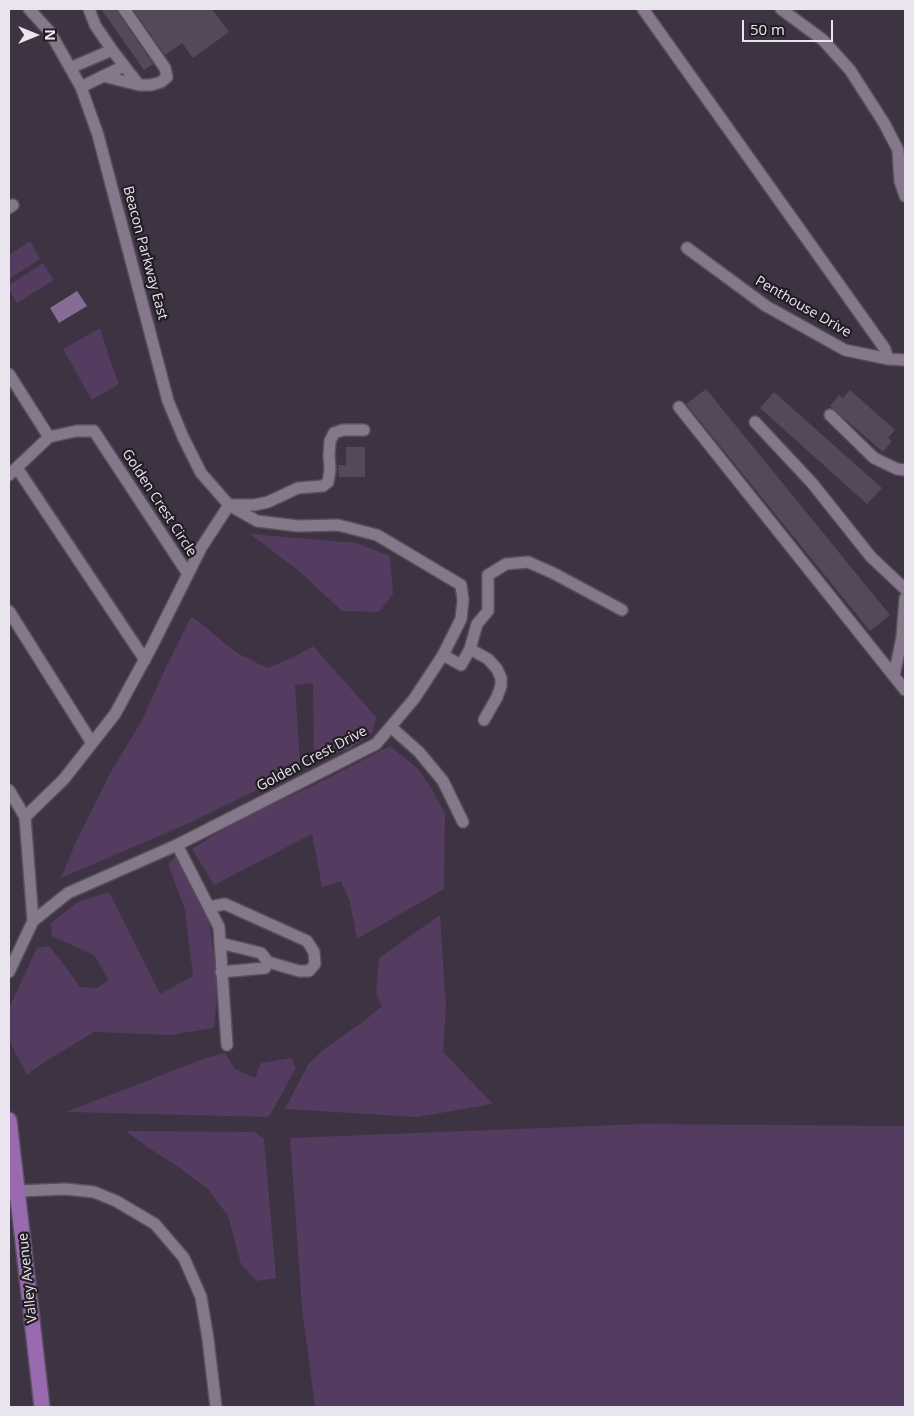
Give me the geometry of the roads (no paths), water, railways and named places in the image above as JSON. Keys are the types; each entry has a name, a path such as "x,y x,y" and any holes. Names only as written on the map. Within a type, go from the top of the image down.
{"main road":[{"name":"Valley Avenue","path":"9,1120 13,1192 42,1407"}],"street":[{"name":"Beacon Parkway East","path":"29,9 50,32 81,87 98,135 168,401 201,473 229,504 257,521 298,526 338,526 377,535 462,584"},
{"path":"89,9 95,25 139,84"},
{"path":"103,76 151,85 161,82 167,77 166,68 124,9"},
{"path":"643,9 885,349 888,359"},
{"path":"781,9 823,40 850,70 884,123 902,146 900,181 905,196"},
{"path":"70,68 112,50"},
{"path":"81,87 124,66"},
{"name":"Penthouse Drive","path":"686,248 766,306 845,350 888,359 905,360"},
{"path":"9,374 49,437 13,472 145,660"},
{"path":"679,407 905,690"},
{"path":"830,415 874,458 892,467 905,470"},
{"path":"755,422 812,483 871,557 905,589"},
{"path":"188,574 201,548 229,504 254,505 268,502 298,488 323,486 328,482 330,441 334,434 343,430 364,430"},
{"name":"Golden Crest Circle","path":"25,817 64,779 115,714 145,660 188,574 94,432 76,431 49,437"},
{"path":"443,655 462,664 470,649 477,624 488,611 488,574 506,564 528,562 553,573 622,610"},
{"name":"Golden Crest Drive","path":"9,972 34,922 68,893 177,845 376,744 414,698 443,655 461,619 464,600 462,584"},
{"path":"894,676 902,637 905,598"},
{"path":"9,612 92,743"},
{"path":"470,649 488,659 497,669 501,678 501,686 497,697 484,720"},
{"path":"391,727 419,752 443,781 463,822"},
{"path":"9,790 25,817 34,922"},
{"path":"177,845 219,927 227,1045"},
{"path":"209,907 225,904 307,941 314,952 315,964 309,971 299,971 268,962 261,953 220,944"},
{"path":"221,972 265,968 268,962"},
{"path":"13,1192 64,1189 94,1192 116,1201 155,1224 184,1258 201,1297 216,1407"}]}
